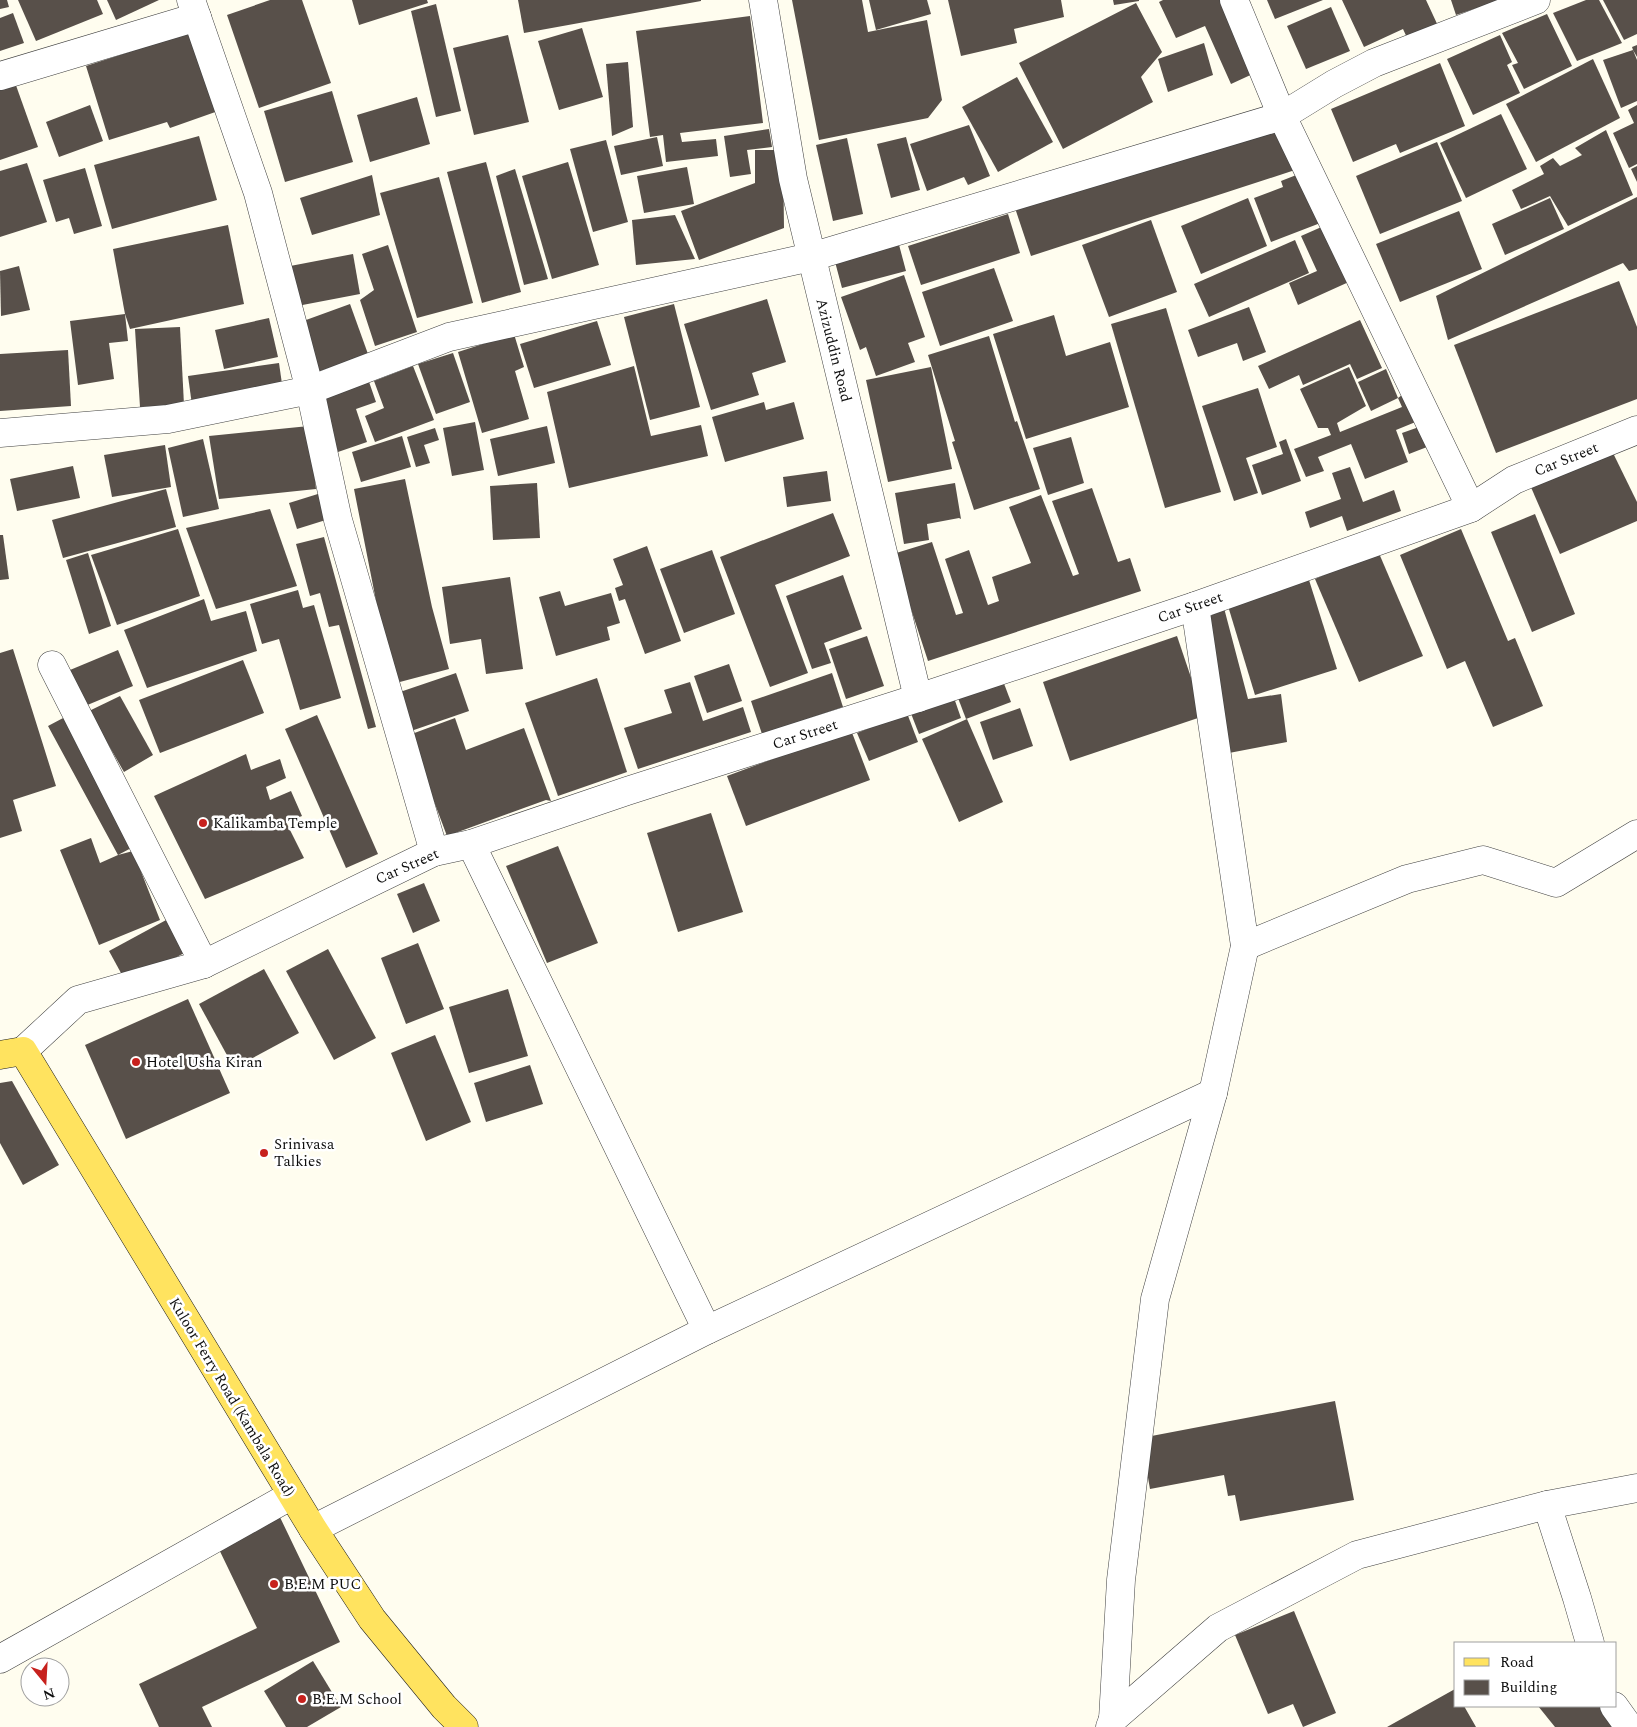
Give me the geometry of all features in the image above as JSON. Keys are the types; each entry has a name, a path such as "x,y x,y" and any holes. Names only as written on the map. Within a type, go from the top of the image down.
{"main road":[{"name":"Kuloor Ferry Road (Kambala Road)","path":"11,1053 372,1619 444,1707 464,1727"}],"street":[{"name":"Azizuddin Road","path":"763,0 793,179 918,698"},
{"path":"1234,0 1282,116 1471,508"},
{"path":"0,433 168,419 310,390 449,337 811,257 1282,116 1334,84 1374,63 1536,0"},
{"path":"0,76 194,8 258,193 310,390 338,520 434,852"},
{"name":"Car Street","path":"11,1053 78,1000 204,964 434,852 471,844 627,791 918,698 1195,606 1471,508 1514,480 1634,439"},
{"path":"1111,1723 1121,1580 1155,1299 1213,1093 1244,946 1195,606"},
{"path":"52,665 204,964"},
{"path":"1244,946 1408,879 1483,860 1556,883 1637,834"},
{"path":"471,844 707,1330"},
{"path":"313,1529 707,1330 1213,1093"},
{"path":"1111,1723 1218,1628 1356,1555 1547,1506 1637,1488"},
{"path":"0,1659 292,1495"},
{"path":"1547,1506 1590,1642"},
{"path":"1615,1707 1629,1727"}],"building":[{"path":"0,0 7,0 9,7 0,9"},
{"path":"18,0 97,0 103,14 36,41"},
{"path":"107,0 159,0 116,20"},
{"path":"270,0 302,0 331,83 259,108 227,15"},
{"path":"352,0 427,0 428,3 359,25"},
{"path":"518,0 701,0 701,1 524,33"},
{"path":"792,0 862,0 868,32 927,20 942,100 928,118 819,140"},
{"path":"869,0 927,0 931,14 876,30"},
{"path":"948,0 1061,0 1064,17 1014,29 1017,43 961,56"},
{"path":"1113,0 1139,0 1139,1 1114,5"},
{"path":"1163,0 1225,0 1257,72 1231,84 1205,26 1176,38 1159,2"},
{"path":"1267,0 1323,0 1275,19"},
{"path":"1342,0 1426,0 1439,28 1409,42 1403,29 1364,47"},
{"path":"1451,0 1501,0 1456,15"},
{"path":"1586,0 1599,0 1622,43 1577,61 1553,13"},
{"path":"1603,0 1637,0 1637,34 1624,40"},
{"path":"1136,3 1162,52 1141,77 1153,102 1063,149 1019,63"},
{"path":"436,4 461,111 436,117 411,11"},
{"path":"1331,7 1350,51 1306,69 1287,26"},
{"path":"13,13 24,43 0,51 0,18"},
{"path":"1547,14 1572,66 1524,89 1512,65 1518,63 1502,33"},
{"path":"750,16 763,123 680,133 682,142 716,139 718,156 666,162 663,135 650,137 636,31"},
{"path":"582,28 603,97 559,110 538,41"},
{"path":"194,31 221,110 170,128 167,122 109,140 86,66"},
{"path":"508,35 529,122 474,135 453,48"},
{"path":"1500,35 1512,62 1507,65 1520,93 1473,115 1447,59"},
{"path":"1204,43 1213,75 1168,92 1158,59"},
{"path":"1637,45 1637,57 1632,47"},
{"path":"1633,50 1637,60 1637,101 1621,108 1603,60"},
{"path":"1593,59 1620,118 1536,162 1506,104"},
{"path":"628,62 633,127 612,136 606,64"},
{"path":"1440,63 1465,126 1400,153 1396,144 1353,162 1331,109"},
{"path":"13,77 38,147 0,160 0,82"},
{"path":"1017,77 1053,142 998,172 962,107"},
{"path":"332,91 353,162 285,182 264,111"},
{"path":"417,97 430,144 370,162 357,115"},
{"path":"90,105 103,141 59,157 46,122"},
{"path":"1637,105 1637,164 1629,168 1613,133 1634,123 1628,110"},
{"path":"1501,114 1527,169 1466,198 1440,143"},
{"path":"1279,122 1295,170 1031,256 1015,208"},
{"path":"969,125 990,176 968,185 964,177 927,191 910,144"},
{"path":"769,129 772,147 747,150 751,174 730,177 724,136"},
{"path":"1606,130 1633,195 1568,226 1550,196 1521,209 1512,190 1544,174 1540,166 1553,158 1560,166 1582,155 1575,148"},
{"path":"199,136 217,200 112,229 94,165"},
{"path":"657,137 663,166 621,175 614,146"},
{"path":"906,137 920,190 891,198 877,144"},
{"path":"847,138 863,214 833,221 816,145"},
{"path":"606,140 628,222 593,232 570,149"},
{"path":"1437,142 1462,201 1380,234 1356,176"},
{"path":"755,150 783,150 784,228 699,260 681,211 755,183"},
{"path":"486,162 521,292 482,303 447,172"},
{"path":"568,162 599,265 552,279 522,176"},
{"path":"27,163 47,222 0,237 0,171"},
{"path":"1637,166 1637,182 1631,169"},
{"path":"687,167 694,204 644,213 637,176"},
{"path":"85,168 102,226 74,234 69,218 56,222 43,180"},
{"path":"515,169 548,279 524,285 496,176"},
{"path":"1304,172 1323,222 1271,242 1254,198 1283,187 1281,181"},
{"path":"372,175 380,215 312,235 300,198"},
{"path":"439,177 473,303 417,318 380,193"},
{"path":"1637,197 1637,269 1629,271 1623,263 1448,340 1436,296"},
{"path":"1248,198 1267,246 1201,274 1181,226"},
{"path":"1550,198 1564,229 1505,255 1492,224"},
{"path":"1459,211 1482,269 1400,302 1376,244"},
{"path":"1008,214 1020,253 921,285 908,246"},
{"path":"675,215 695,259 636,265 632,220"},
{"path":"1151,220 1177,292 1109,317 1082,245"},
{"path":"228,225 244,304 130,329 125,314 113,249"},
{"path":"1326,225 1351,281 1298,305 1289,283 1317,271 1301,236"},
{"path":"1295,240 1309,273 1209,317 1194,284"},
{"path":"898,241 906,271 842,288 834,258"},
{"path":"388,245 417,332 375,346 360,300 374,290 362,254"},
{"path":"353,254 360,294 292,307 285,267"},
{"path":"19,266 30,310 1,316 0,271"},
{"path":"994,268 1013,321 940,346 922,292"},
{"path":"904,275 925,337 908,343 915,362 876,376 866,347 860,350 841,297"},
{"path":"1619,281 1637,327 1637,399 1496,453 1454,345"},
{"path":"767,299 786,362 752,373 759,395 711,410 684,324"},
{"path":"350,304 368,354 312,374 295,324"},
{"path":"674,304 700,407 650,420 624,317"},
{"path":"1249,307 1266,352 1243,361 1237,343 1198,357 1188,330"},
{"path":"1166,308 1221,492 1165,508 1111,324"},
{"path":"125,314 128,341 109,343 114,379 78,385 70,321"},
{"path":"1054,315 1066,356 1110,342 1129,407 1026,439 993,334"},
{"path":"269,318 278,357 224,369 215,330"},
{"path":"1360,320 1382,368 1357,379 1350,364 1303,385 1299,375 1269,389 1258,366"},
{"path":"597,321 611,365 534,388 520,344"},
{"path":"180,327 184,405 140,407 135,329"},
{"path":"514,334 524,367 515,371 529,419 482,433 458,352"},
{"path":"989,336 1015,422 1017,421 1040,489 974,510 952,442 955,441 928,355"},
{"path":"68,350 71,406 0,411 0,354"},
{"path":"453,353 470,402 436,414 418,364"},
{"path":"279,363 283,391 192,405 188,376"},
{"path":"413,366 434,420 375,442 365,416 384,408 374,381"},
{"path":"634,366 651,436 701,425 708,456 569,488 547,392"},
{"path":"931,367 952,469 888,482 866,380"},
{"path":"1349,367 1366,406 1337,423 1340,432 1402,407 1398,398 1406,392 1418,421 1396,430 1408,462 1365,479 1351,444 1318,457 1324,471 1306,477 1294,449 1331,435 1328,428 1318,428 1300,389"},
{"path":"1386,369 1398,398 1371,411 1358,382"},
{"path":"367,376 376,402 356,409 367,442 338,452 318,393"},
{"path":"1258,388 1277,447 1246,458 1258,493 1234,501 1202,406"},
{"path":"764,402 766,410 794,402 804,439 725,462 712,417"},
{"path":"475,422 484,470 452,476 443,428"},
{"path":"309,426 316,489 219,499 209,436"},
{"path":"547,426 555,463 498,476 490,439"},
{"path":"1419,427 1427,447 1409,454 1402,433"},
{"path":"435,428 439,440 424,445 430,463 416,467 407,437"},
{"path":"402,436 411,467 361,482 352,452"},
{"path":"1071,437 1084,483 1048,495 1033,448"},
{"path":"203,439 219,509 183,517 168,448"},
{"path":"1286,439 1301,481 1262,495 1252,465 1283,454 1279,442"},
{"path":"165,445 171,487 112,497 104,455"},
{"path":"1613,453 1637,502 1637,521 1560,554 1530,485"},
{"path":"73,466 80,498 17,511 10,479"},
{"path":"1350,467 1363,502 1394,490 1401,511 1347,531 1342,516 1310,528 1305,512 1341,499 1332,473"},
{"path":"827,471 831,501 787,507 783,477"},
{"path":"405,479 432,607 449,669 396,683 380,621 354,489"},
{"path":"537,483 540,538 493,540 490,486"},
{"path":"955,483 961,519 927,524 929,540 904,544 895,493"},
{"path":"1092,488 1118,562 1130,558 1141,591 928,661 893,554 932,542 956,615 963,613 945,559 969,550 988,605 999,601 992,577 1031,563 1009,507 1041,495 1073,576 1079,574 1052,501"},
{"path":"166,489 176,527 63,558 52,520"},
{"path":"321,493 329,519 297,529 289,503"},
{"path":"270,509 297,586 216,609 186,528"},
{"path":"833,513 850,556 775,585 808,673 770,687 720,557"},
{"path":"1535,514 1575,614 1532,632 1491,532"},
{"path":"178,529 200,596 117,625 91,555"},
{"path":"1461,529 1508,641 1515,638 1543,706 1493,727 1465,661 1447,669 1400,555"},
{"path":"0,535 3,535 9,579 0,580"},
{"path":"324,537 376,727 368,729 339,625 329,627 320,593 310,596 296,544"},
{"path":"647,546 681,641 645,654 625,599 619,601 615,588 623,585 613,559"},
{"path":"712,550 735,614 684,633 660,569"},
{"path":"1378,551 1423,656 1359,682 1315,579"},
{"path":"88,553 111,626 89,634 66,560"},
{"path":"843,575 862,629 824,643 831,663 812,669 786,596"},
{"path":"510,577 523,669 486,674 481,639 450,644 442,587"},
{"path":"1309,580 1337,669 1255,695 1228,606"},
{"path":"298,590 303,608 314,605 341,698 300,710 279,639 262,644 250,604"},
{"path":"560,591 565,606 611,593 620,623 607,627 610,640 556,656 539,597"},
{"path":"204,599 211,621 246,611 257,651 147,688 124,630"},
{"path":"1224,608 1248,699 1281,694 1287,742 1229,753 1205,619"},
{"path":"867,636 884,686 846,699 829,649"},
{"path":"1177,636 1204,716 1070,761 1043,682"},
{"path":"13,649 56,786 13,800 22,831 0,838 0,653"},
{"path":"118,650 133,686 85,706 70,670"},
{"path":"243,660 264,713 160,753 139,700"},
{"path":"729,664 742,701 707,713 694,676"},
{"path":"456,673 469,711 411,731 397,693"},
{"path":"832,673 843,707 762,734 751,701"},
{"path":"597,678 627,772 558,796 525,703"},
{"path":"1003,681 1011,702 966,719 958,698"},
{"path":"690,682 703,721 743,707 751,732 638,769 624,728 672,713 664,690"},
{"path":"953,695 961,718 919,734 910,711"},
{"path":"120,696 153,755 124,772 89,711"},
{"path":"1020,708 1033,746 993,760 980,722"},
{"path":"907,713 918,742 869,761 857,733"},
{"path":"317,715 378,854 346,868 285,729"},
{"path":"65,717 135,846 118,855 48,726"},
{"path":"455,718 466,750 524,728 551,801 546,800 447,836 409,735"},
{"path":"967,719 1003,802 959,822 922,739"},
{"path":"851,730 870,780 746,826 727,776"},
{"path":"246,754 251,770 280,759 286,778 266,787 270,800 291,791 302,816 286,822 304,858 205,899 154,796"},
{"path":"711,813 743,912 678,932 647,833"},
{"path":"91,838 100,863 133,851 160,920 99,945 60,850"},
{"path":"558,846 598,943 547,963 506,866"},
{"path":"424,883 440,921 413,933 397,894"},
{"path":"168,919 186,952 127,984 109,951"},
{"path":"418,943 444,1009 406,1024 381,958"},
{"path":"328,949 376,1038 334,1060 286,971"},
{"path":"264,969 299,1033 234,1068 199,1004"},
{"path":"508,989 528,1056 469,1073 449,1007"},
{"path":"188,999 230,1093 126,1139 85,1045"},
{"path":"435,1035 471,1122 426,1141 391,1053"},
{"path":"530,1065 543,1104 486,1122 474,1083"},
{"path":"12,1081 59,1165 23,1185 0,1143 0,1083"},
{"path":"1335,1401 1354,1500 1240,1521 1235,1495 1228,1496 1224,1475 1150,1489 1141,1438"},
{"name":"B.E.M PUC","path":"277,1511 340,1642 202,1707 212,1727 159,1727 139,1684 257,1628 215,1541"},
{"path":"1294,1611 1336,1713 1303,1727 1293,1704 1268,1714 1235,1635"},
{"name":"B.E.M School","path":"313,1661 341,1707 307,1727 286,1727 264,1691"},
{"path":"1454,1690 1454,1707 1465,1707 1476,1727 1387,1727"},
{"path":"1539,1707 1606,1707 1622,1727 1555,1727"}],"place":[{"name":"Kalikamba Temple","path":"203,823"},
{"name":"Hotel Usha Kiran","path":"136,1062"},
{"name":"Srinivasa Talkies","path":"264,1153"},
{"name":"B.E.M PUC","path":"274,1584"},
{"name":"B.E.M School","path":"302,1699"}]}
